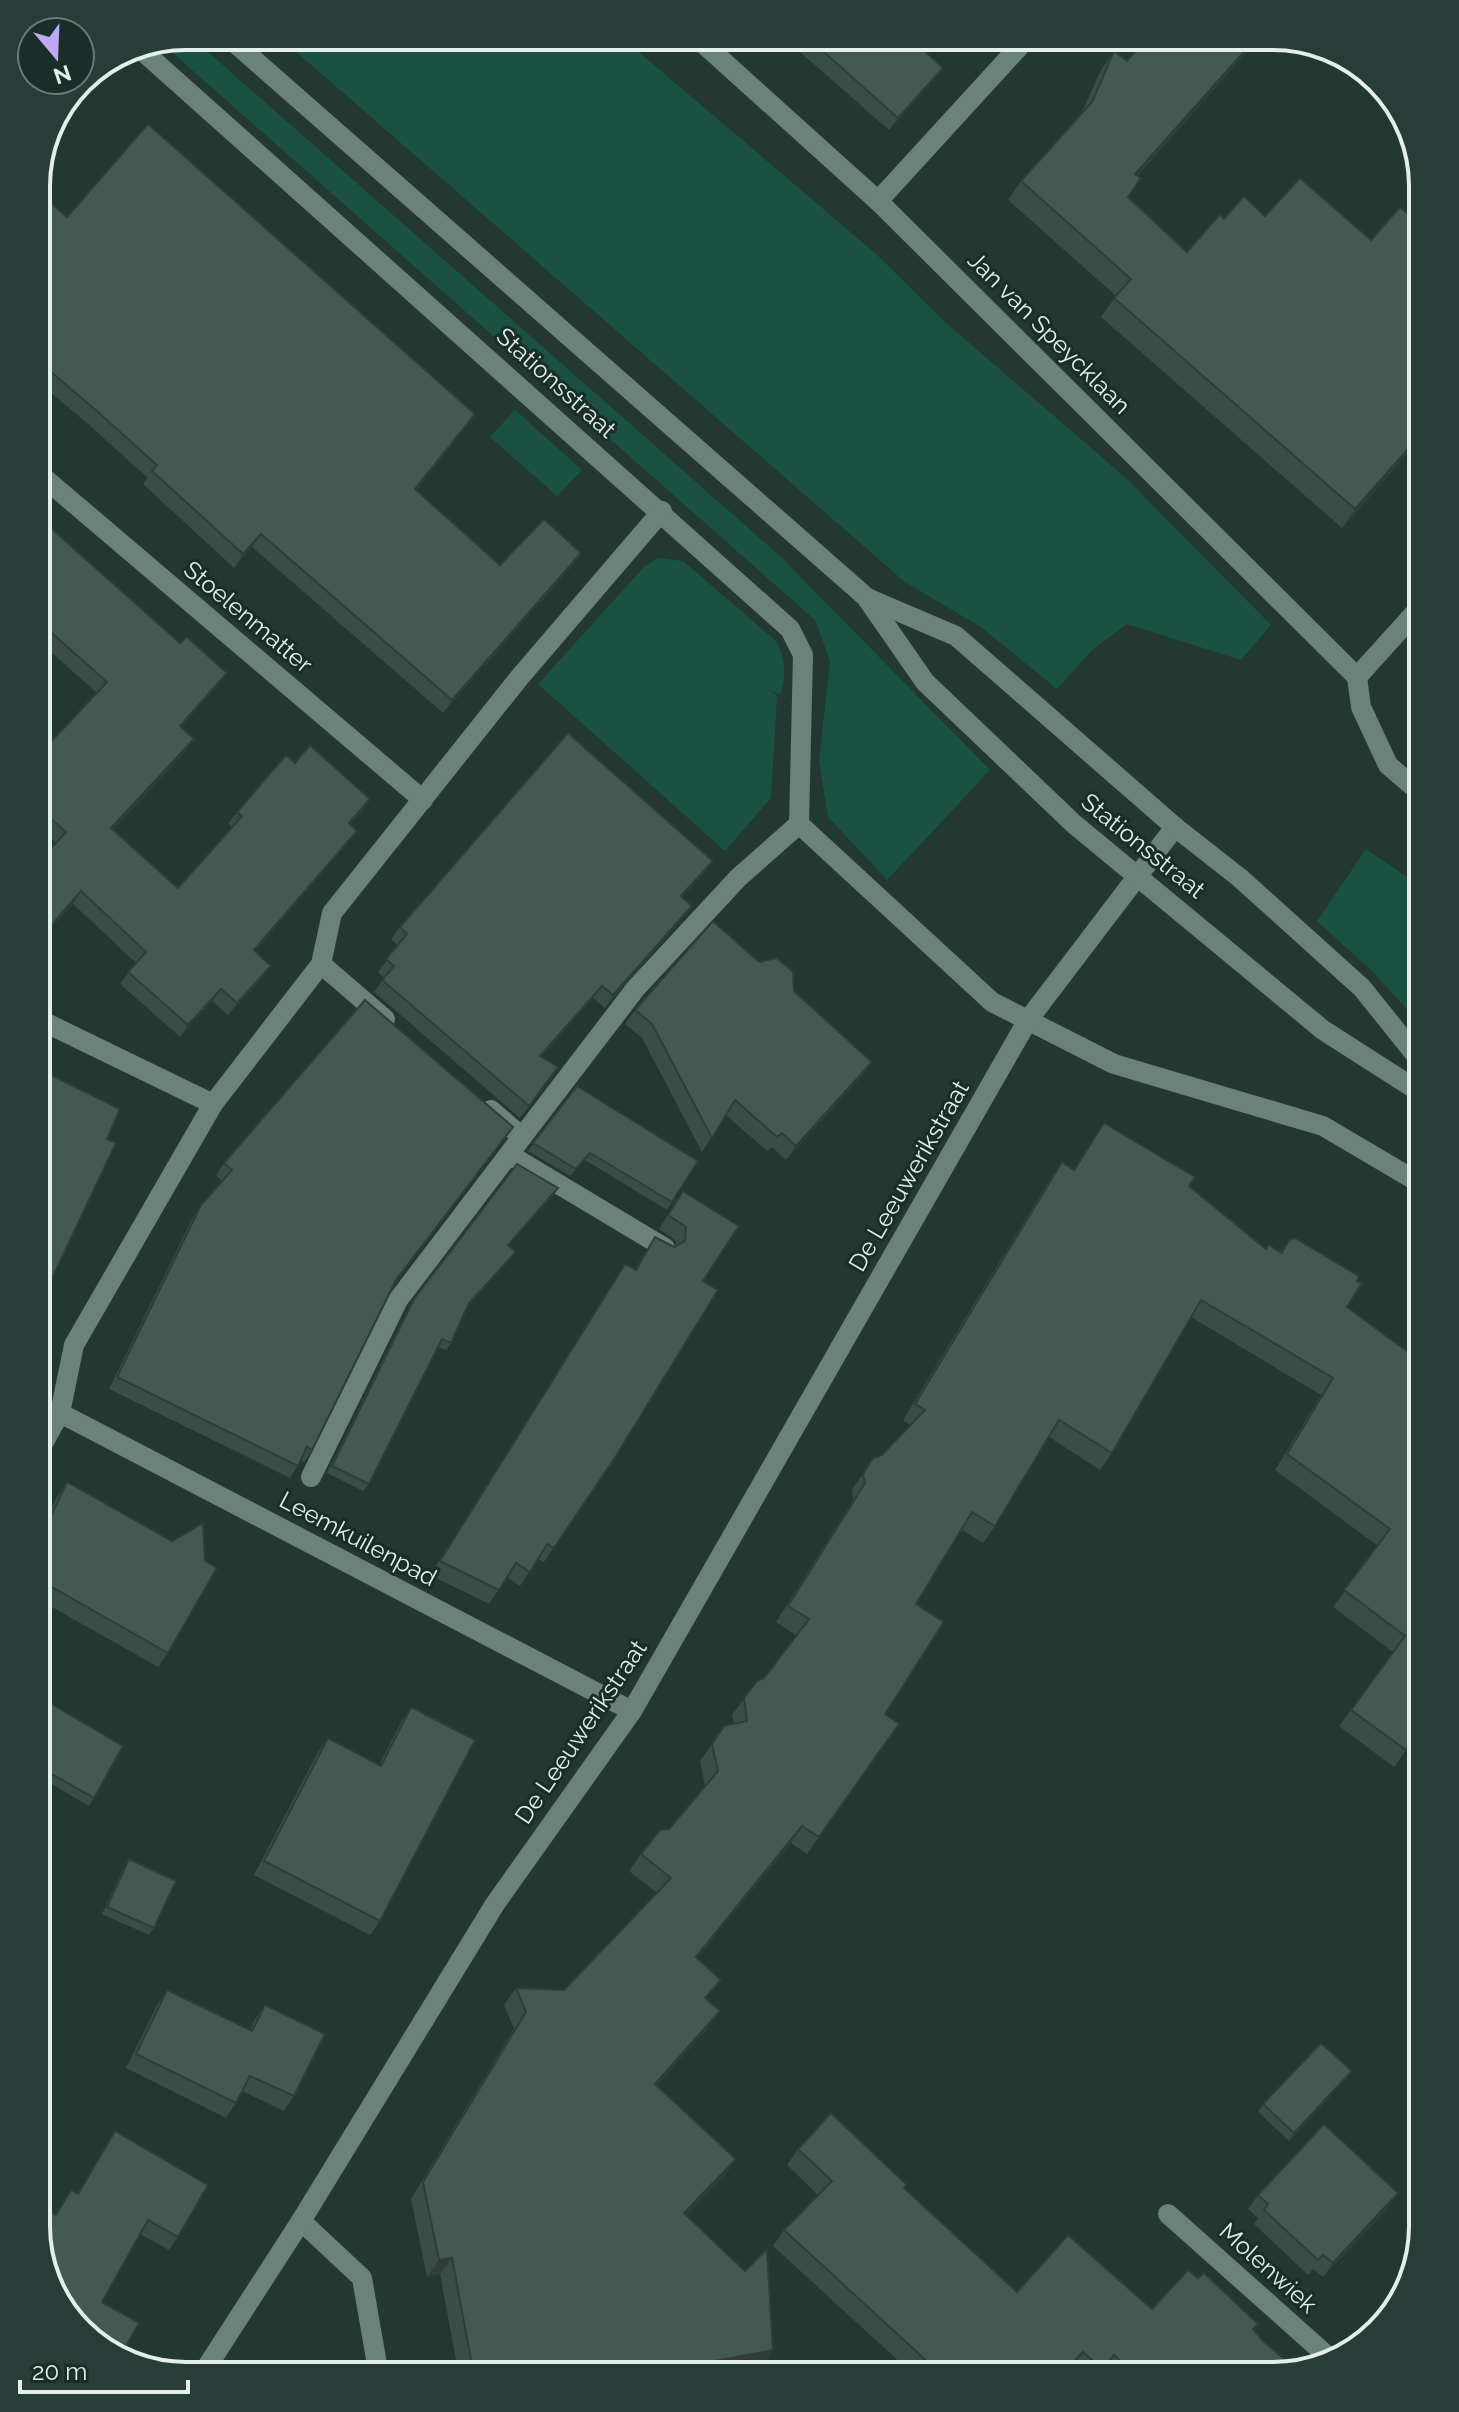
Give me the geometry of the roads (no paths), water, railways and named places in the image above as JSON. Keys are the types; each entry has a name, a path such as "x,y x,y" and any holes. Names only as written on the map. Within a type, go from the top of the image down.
{"street":[{"name":"Stationsstraat","path":"243,50 866,597 925,682 1074,824 1323,1030 1409,1085"},
{"name":"Jan van Speycklaan","path":"711,50 878,201 1357,677"},
{"path":"878,201 1016,50"},
{"name":"Stationsstraat","path":"148,56 662,511 790,629 803,655 799,824"},
{"name":"Stoelenmatter","path":"50,486 423,800"},
{"path":"50,1431 60,1413 74,1345 213,1104 321,964 332,913 519,678 662,511"},
{"name":"Stationsstraat","path":"866,597 956,636 1175,827 1240,878 1362,988 1409,1047"},
{"path":"1409,619 1357,677 1361,707 1388,765 1409,783"},
{"path":"311,1477 398,1300 636,988 738,878 799,824 992,1002 1114,1064 1323,1126 1409,1177"},
{"name":"De Leeuwerikstraat","path":"210,2362 301,2221 495,1904 632,1711 1028,1020 1175,827"},
{"path":"321,964 402,1034"},
{"path":"50,1025 213,1104"},
{"path":"473,1094 522,1137"},
{"path":"510,1155 665,1248"},
{"name":"Leemkuilenpad","path":"60,1413 632,1711"},
{"name":"Molenwiek","path":"1168,2214 1323,2352"},
{"path":"301,2221 362,2278 377,2362"}]}
